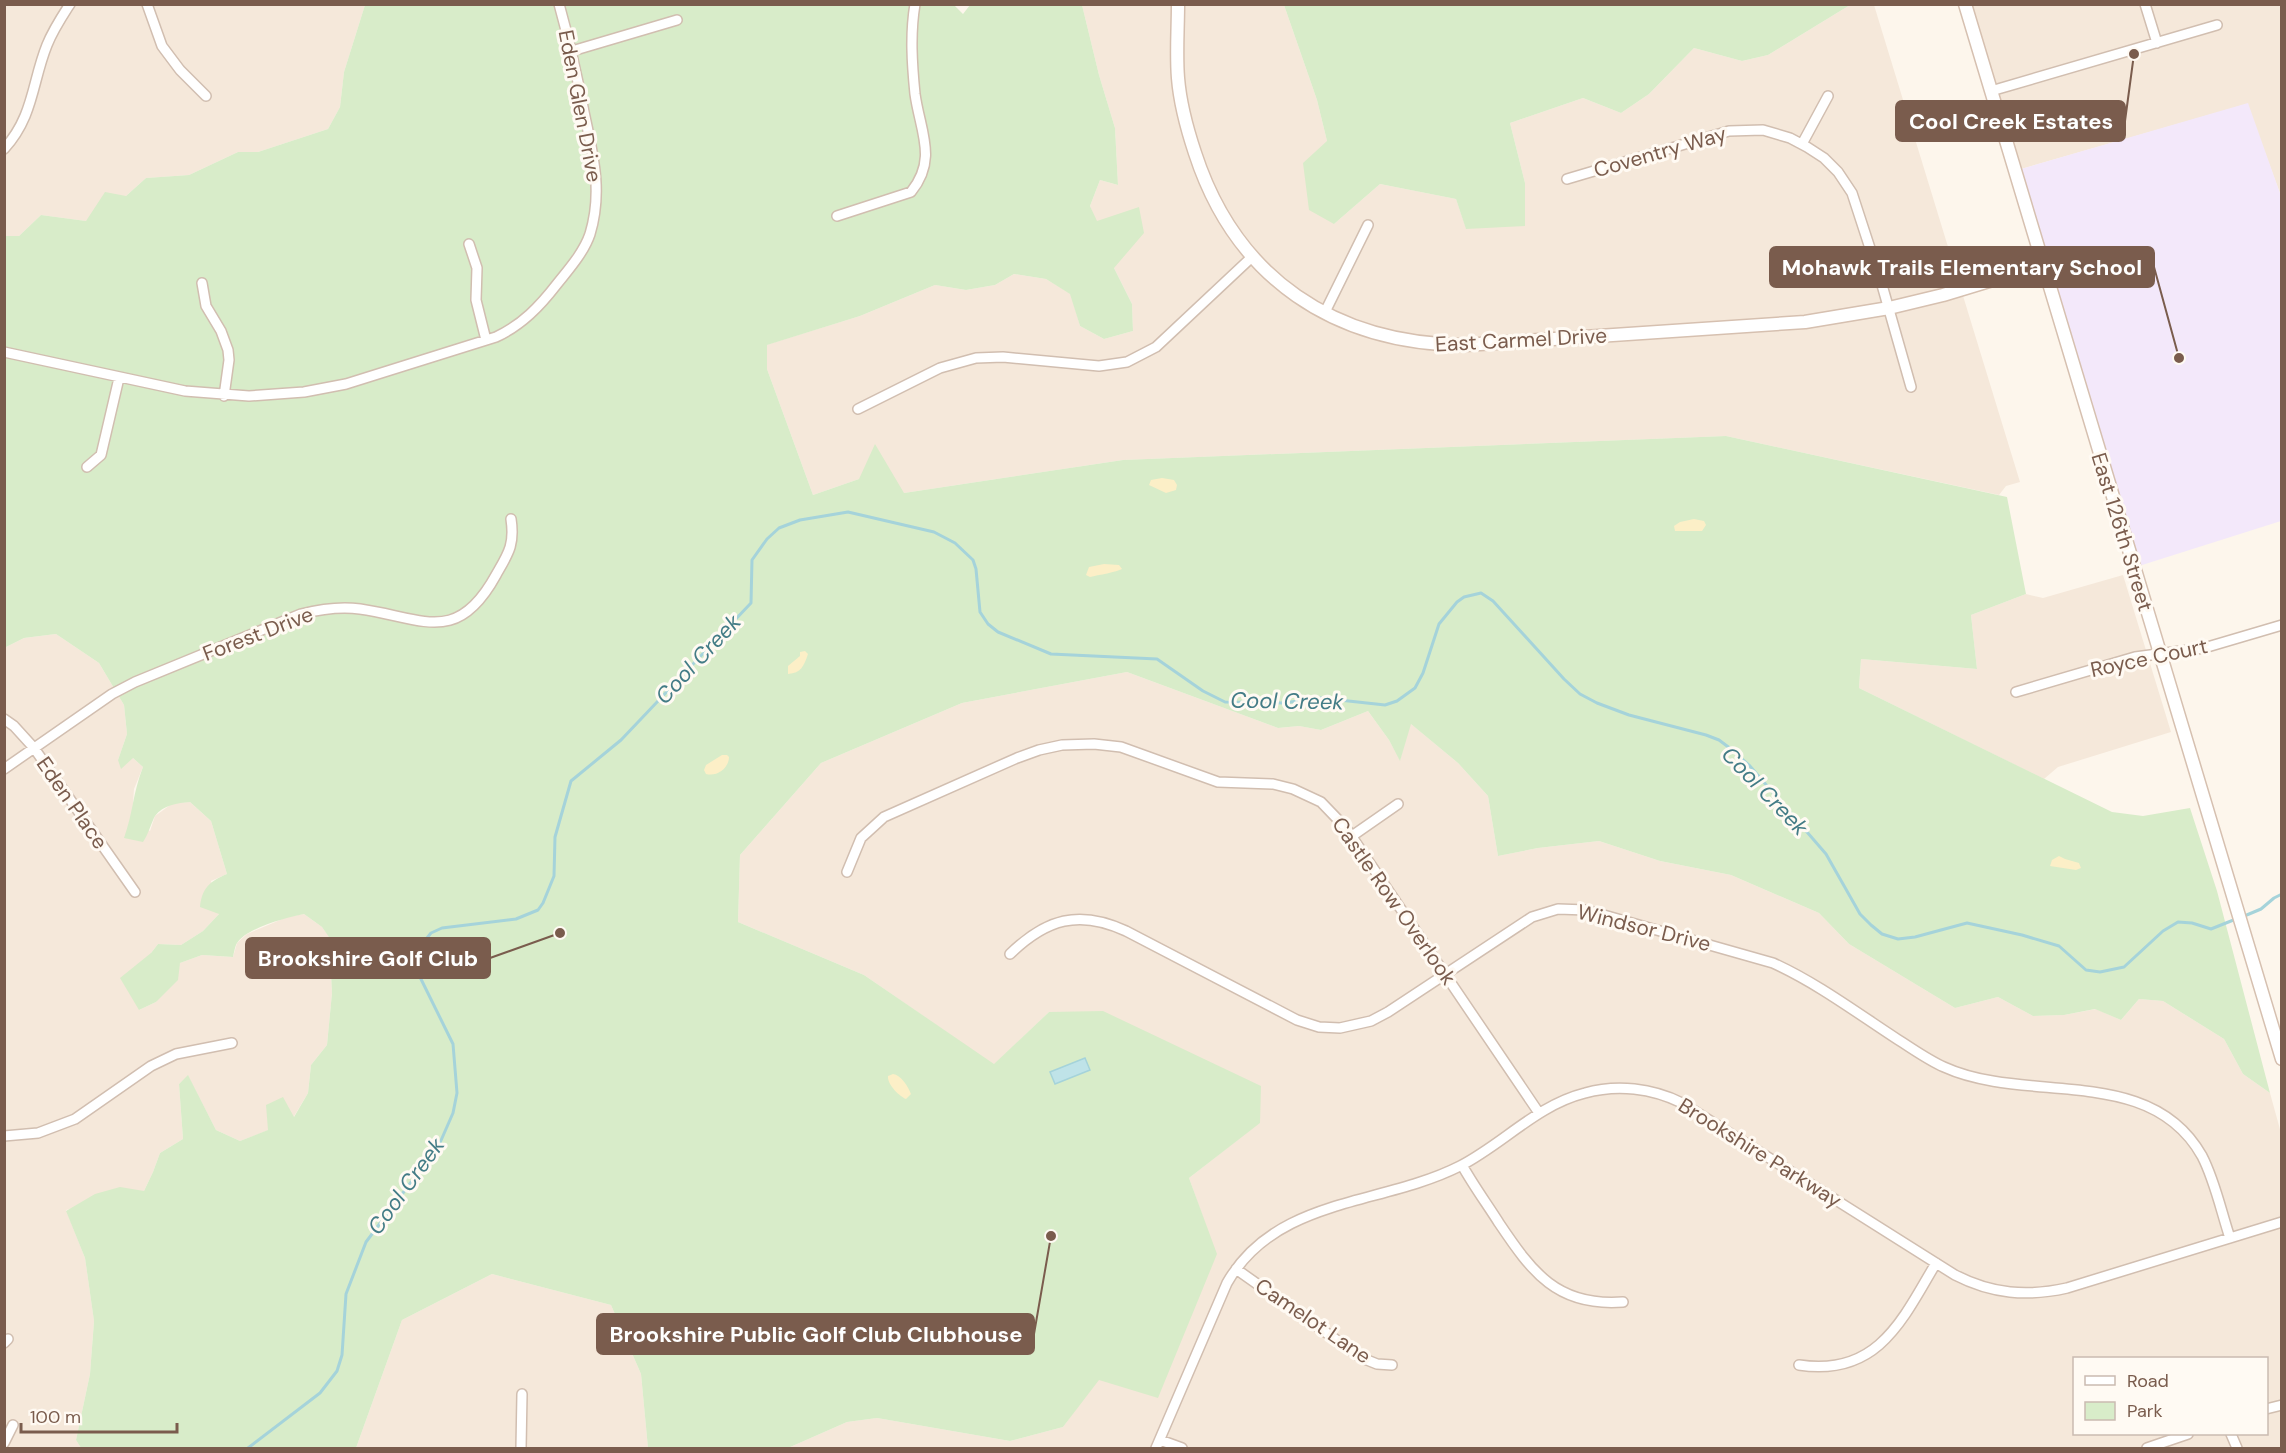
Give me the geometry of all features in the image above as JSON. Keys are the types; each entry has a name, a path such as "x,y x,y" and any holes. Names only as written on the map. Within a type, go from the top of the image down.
{"street":[{"path":"4,149 14,139 36,89 45,48 54,26 70,4"},
{"path":"147,4 162,46 180,70 206,96"},
{"name":"Eden Glen Drive","path":"4,352 185,392 224,396 304,392 346,384 512,330 540,307 572,264 589,237 596,209 597,175 572,51 559,4"},
{"path":"837,216 911,192 924,171 926,145 916,97 911,56 915,4"},
{"name":"East Carmel Drive","path":"1178,4 1178,79 1188,134 1211,197 1226,223 1252,256 1281,284 1325,312 1359,328 1396,340 1431,345 1465,345 1805,322 1889,308 1943,295 2042,265"},
{"name":"East 126th Street","path":"1965,4 2282,1059"},
{"path":"2145,4 2157,43"},
{"path":"572,51 677,20"},
{"path":"1991,91 2217,26"},
{"path":"1802,144 1828,96"},
{"name":"Coventry Way","path":"1567,179 1729,130 1763,130 1802,144 1831,165 1852,193 1889,308 1911,387"},
{"path":"1325,312 1368,225"},
{"path":"469,244 477,268 476,300 486,340"},
{"path":"858,409 940,368 976,357 1003,357 1099,366 1127,362 1156,347 1252,256"},
{"path":"202,283 206,306 221,331 228,350 229,360 224,396"},
{"path":"87,467 100,454 119,378"},
{"name":"Forest Drive","path":"4,769 112,694 135,682 301,614 329,608 359,608 423,622 440,622 459,617 479,602 511,547 513,532 511,519"},
{"name":"Royce Court","path":"2016,692 2135,657 2204,648 2282,625"},
{"name":"Eden Place","path":"4,719 14,726 34,748 135,892"},
{"name":"Castle Row Overlook","path":"847,872 861,838 884,817 1017,758 1062,745 1094,744 1121,747 1218,782 1272,784 1293,789 1321,802 1352,836 1539,1113"},
{"path":"1352,836 1398,804"},
{"name":"Windsor Drive","path":"1010,954 1032,934 1053,923 1070,920 1101,921 1126,931 1297,1020 1331,1028 1348,1028 1371,1021 1388,1012 1523,921 1540,914 1565,909 1586,910 1608,915 1758,957 1797,975 1929,1059 1956,1072 2001,1083 2118,1096 2140,1102 2164,1115 2185,1132 2202,1157 2230,1238"},
{"path":"4,1136 38,1133 75,1119 151,1066 176,1054 232,1043"},
{"name":"Brookshire Parkway","path":"1158,1444 1227,1283 1248,1254 1265,1239 1298,1219 1431,1178 1462,1165 1539,1113 1572,1096 1610,1088 1634,1089 1671,1097 1936,1263 1982,1287 2000,1292 2036,1294 2067,1288 2282,1222"},
{"path":"1462,1165 1518,1251 1538,1275 1553,1287 1578,1297 1598,1302 1623,1302"},
{"path":"1799,1365 1827,1368 1855,1360 1874,1350 1899,1323 1936,1263"},
{"name":"Camelot Lane","path":"1236,1269 1362,1358 1377,1364 1392,1365"},
{"path":"521,1449 522,1394"},
{"path":"4,1443 13,1425"},
{"path":"2147,1449 2185,1435"},
{"path":"2231,1435 2237,1449"},
{"path":"1158,1444 1182,1449"}],"shaded area":[{"path":"5,5 365,5 344,72 340,107 328,129 258,152 238,152 189,175 146,178 126,196 86,221 41,215 19,236 5,236"},
{"path":"1082,5 1284,5 1317,100 1327,141 1334,224 1380,184 1456,199 1466,228 1525,183 1510,123 1583,98 1621,113 1649,94 1694,48 1742,61 1768,55 1850,5 1874,5 2020,482 2006,486 1999,495 1726,436 1123,460 904,493 859,479 813,495 767,369 766,345 860,316 935,285 966,290 995,285 1014,274 1046,279 1071,294 1080,326 1104,339 1133,331 1132,304 1114,268 1090,206 1100,180 1118,185 1115,128"},
{"path":"1972,5 2281,5 2281,196 2247,104 2021,169"},
{"path":"2248,103 2281,196 2281,521 2139,566 2021,169"},
{"path":"2123,575 2171,732 2058,767 2044,779 1859,688 1861,659 1977,669 1971,615 2026,594 2043,598"},
{"path":"56,634 99,663 124,705 127,734 118,760 133,758 143,767 134,789 132,817 150,831 155,816 173,803 190,802 211,821 227,874 211,881 219,914 203,931 181,945 158,944 151,953 139,1010 156,1002 180,963 202,955 233,957 237,943 247,934 287,917 304,914 322,927 329,936 332,993 327,1045 311,1065 308,1093 293,1118 282,1098 269,1130 240,1141 216,1130 188,1076 179,1084 183,1139 160,1153 144,1191 66,1210 85,1258 94,1321 90,1374 76,1440 81,1448 5,1448 5,652 6,647 24,638"},
{"path":"1127,672 1278,728 1299,726 1321,730 1368,711 1400,760 1410,723 1458,763 1488,796 1498,856 1538,848 1599,841 1660,861 1731,875 1819,913 1849,944 1955,1008 1998,997 2033,1016 2064,1015 2096,1009 2121,1020 2139,999 2163,1001 2224,1039 2243,1074 2270,1093 2281,1133 2281,1448 788,1448 847,1422 877,1418 1010,1441 1063,1427 1098,1379 1216,1254 1189,1178 1259,1123 1049,1012 994,1065 864,975 738,922 740,855 821,763 962,703"},
{"path":"492,1274 611,1305 641,1374 648,1448 356,1448 402,1320"}],"green space":[{"path":"953,4 963,14 970,5 1082,5 1115,128 1118,185 1100,180 1090,206 1097,221 1139,207 1144,233 1114,268 1132,304 1133,331 1104,339 1080,326 1070,294 1046,279 1014,274 995,285 966,290 935,285 860,316 767,345 767,369 813,495 859,479 875,444 904,493 1123,460 1726,436 2007,497 2026,594 1971,615 1977,669 1861,659 1859,688 2112,812 2143,816 2190,808 2217,891 2270,1093 2243,1074 2224,1039 2163,1001 2139,999 2121,1020 2095,1009 2064,1015 2033,1016 1998,997 1955,1008 1849,944 1819,913 1731,875 1660,861 1599,841 1538,848 1498,856 1488,796 1458,763 1411,724 1400,761 1389,740 1368,711 1321,730 1299,726 1278,728 1127,672 962,703 821,763 740,855 738,922 864,975 994,1064 1049,1012 1103,1011 1261,1086 1260,1123 1189,1178 1217,1254 1158,1398 1099,1380 1063,1427 1010,1441 877,1418 847,1422 788,1448 648,1448 641,1374 611,1305 492,1274 402,1320 356,1448 81,1448 76,1440 90,1374 94,1321 85,1258 66,1211 95,1194 120,1187 144,1191 160,1153 183,1139 179,1084 188,1075 216,1130 240,1141 268,1130 266,1105 283,1097 294,1117 308,1093 311,1065 327,1045 332,993 329,937 322,927 304,914 268,924 242,938 236,944 233,957 202,955 180,963 178,980 156,1002 139,1010 120,978 151,953 158,944 181,945 203,931 219,914 200,907 205,890 216,879 227,874 211,821 190,802 171,805 158,812 143,842 124,838 143,767 133,758 121,769 118,760 127,734 124,705 99,663 56,634 24,638 6,647 5,652 5,236 19,236 41,215 86,221 105,192 126,196 146,178 189,175 238,152 258,152 328,129 340,107 344,72 365,5"},
{"path":"1284,4 1850,5 1768,55 1742,61 1694,48 1649,94 1621,113 1583,98 1510,123 1525,183 1525,226 1466,229 1456,199 1380,184 1334,224 1309,210 1303,163 1327,141 1317,100"}],"sand":[{"path":"1162,478 1174,480 1177,485 1176,490 1166,493 1149,485 1151,480"},
{"path":"1694,519 1704,521 1706,525 1702,531 1675,531 1674,526 1680,522"},
{"path":"1104,564 1119,565 1122,569 1090,577 1086,575 1089,567"},
{"path":"805,651 808,654 801,668 788,674 788,666 800,656 800,652"},
{"path":"722,755 729,757 725,768 718,773 706,774 704,770 706,765"},
{"path":"2059,856 2079,863 2081,868 2076,870 2050,866 2052,860"},
{"path":"893,1074 901,1079 908,1088 911,1094 906,1099 889,1083 888,1076"}],"water":[{"path":"1085,1058 1090,1070 1055,1084 1050,1072"}],"waterway":[{"name":"Cool Creek","path":"248,1448 320,1393 337,1371 342,1355 346,1294 366,1242 439,1145 453,1113 457,1093 453,1044 417,971 422,944 431,933 442,928 516,919 538,910 554,876 555,837 571,781 621,740 751,603 752,560 767,539 779,528 800,520 848,512 934,532 955,543 973,560 980,612 988,624 998,632 1051,654 1157,659 1203,691 1225,702 1283,703 1321,698 1385,705 1397,701 1415,688 1423,673 1439,624 1457,602 1464,597 1481,593 1493,601 1580,694 1629,715 1706,735 1719,740 1731,749 1749,765 1826,854 1860,914 1882,934 1898,939 1915,937 1967,923 2059,946 2086,970 2100,972 2124,967 2163,931 2178,922 2192,923 2211,929 2236,919"},
{"name":"Cool Creek","path":"2242,917 2261,909 2282,894"}],"place":[{"name":"Cool Creek Estates","path":"2134,54"},
{"name":"Mohawk Trails Elementary School","path":"2179,358"},
{"name":"Brookshire Golf Club","path":"560,933"},
{"name":"Brookshire Public Golf Club Clubhouse","path":"1051,1236"}]}
